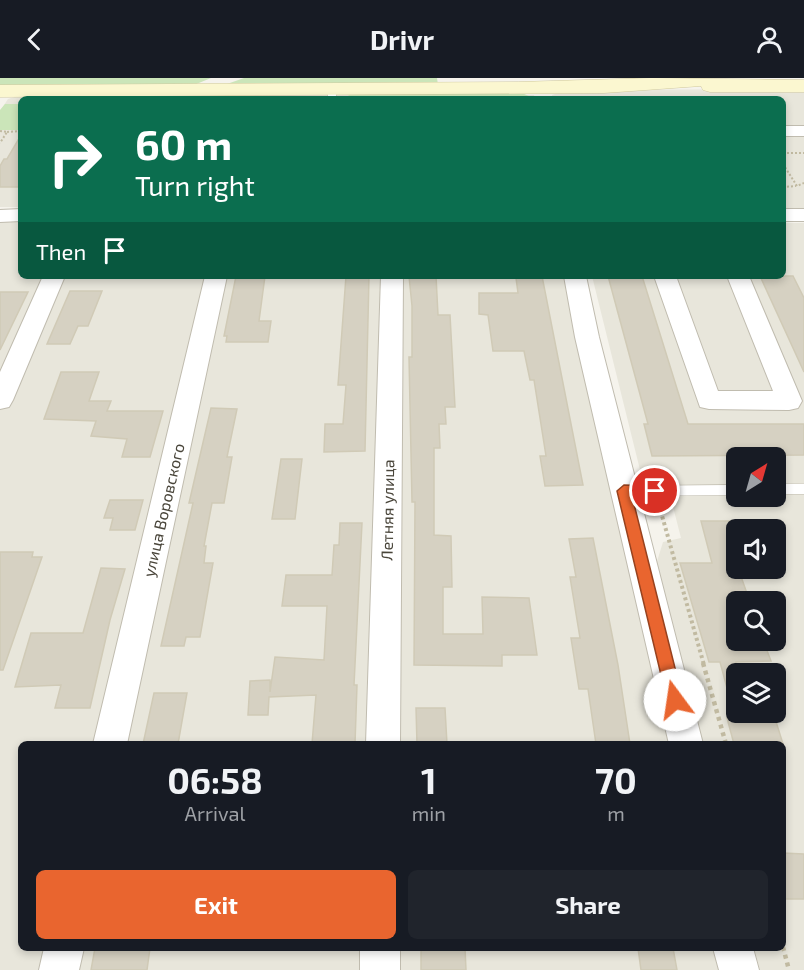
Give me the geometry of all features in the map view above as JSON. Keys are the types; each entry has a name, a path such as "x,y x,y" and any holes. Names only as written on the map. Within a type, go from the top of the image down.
{"main road":[{"path":"184,91 203,88 231,78"},
{"path":"0,92 545,93 732,78"},
{"path":"631,85 804,86"}],"street":[{"path":"786,131 804,131"},
{"path":"0,216 18,215"},
{"path":"786,215 804,215"},
{"path":"0,400 53,279"},
{"name":"улица Воровского","path":"111,741 215,279"},
{"name":"Летняя улица","path":"383,741 392,279"},
{"path":"576,279 586,337 685,741"},
{"path":"666,279 709,400 789,401 739,279"},
{"path":"59,970 63,951"},
{"path":"380,951 380,970"},
{"path":"734,951 739,970"}],"lane":[{"path":"786,489 804,489"},
{"path":"624,491 726,490"}],"path":[{"path":"0,132 18,131"},
{"path":"0,143 7,132"},
{"path":"786,153 804,153"},
{"path":"786,169 797,186"},
{"path":"786,187 804,183"},
{"path":"655,491 725,741"},
{"path":"784,951 789,970"}],"shaded area":[{"path":"804,89 804,210 786,210 786,96 552,96 567,90"},
{"path":"21,95 534,96 18,96 18,207 0,207 0,111 8,99"},
{"path":"0,222 18,222 18,279 570,279 671,741 18,741 18,951 718,951 722,970 0,970"},
{"path":"786,223 804,223 804,483 786,484 786,447 726,447 726,485 649,487 643,482 593,279 786,279"},
{"path":"804,493 804,970 760,970 755,951 786,951 786,741 699,741 654,571 663,542 681,538 670,495 726,494 726,507 786,507 786,494"}],"green space":[{"path":"0,78 211,78 194,85 0,87"},
{"path":"244,78 437,78 438,85 227,84"},
{"path":"522,93 529,96 348,96 350,94"},
{"path":"5,104 18,104 18,130 0,130 0,110"}],"building":[{"path":"18,140 18,187 0,187 0,166 4,159 7,159"},
{"path":"786,276 793,276 804,298 804,372 761,279 786,279"},
{"path":"235,279 265,279 259,321 271,321 268,342 226,342 227,336 224,336"},
{"path":"346,279 369,279 365,451 324,452 325,424 343,424 346,385 338,385"},
{"path":"409,279 436,279 438,315 450,315 455,407 445,407 446,424 439,424 440,448 434,448 434,535 451,536 452,587 443,587 443,634 483,634 482,597 529,598 537,655 502,655 502,666 414,665 415,502 412,502 409,357 412,357"},
{"path":"516,279 543,279 583,485 545,486 540,456 546,456 534,380 530,380 524,351 493,351 488,315 479,314 479,293 518,293"},
{"path":"609,279 643,279 688,424 804,424 804,455 786,455 786,447 726,447 726,456 652,456 644,424 648,424"},
{"path":"70,291 102,291 88,326 78,326 70,344 47,344"},
{"path":"0,292 28,292 0,350"},
{"path":"61,372 99,372 89,401 111,401 107,411 163,411 150,457 122,457 127,439 91,436 96,421 44,419"},
{"path":"211,408 237,409 227,457 232,457 224,503 212,503 204,546 206,546 204,563 213,563 200,637 186,637 184,646 161,646 193,503 189,503"},
{"path":"281,459 302,459 295,519 272,519"},
{"path":"110,500 143,500 135,530 110,530 113,518 104,518"},
{"path":"701,521 726,521 726,579 742,579 746,591 726,591 726,651 767,651 771,661 726,663 726,684 720,662 709,662 680,563 712,563"},
{"path":"340,523 362,523 354,685 357,685 355,741 312,741 316,695 269,697 268,715 248,715 250,681 270,680 270,692 275,657 324,660 327,606 282,606 286,575 332,575 334,545 339,545"},
{"path":"593,538 618,665 630,741 596,741 588,689 579,689 571,638 580,638 570,577 576,577 569,539"},
{"path":"0,552 33,552 32,557 42,557 3,670 0,670"},
{"path":"101,568 125,569 110,620 90,708 55,708 61,685 15,687 31,633 83,633"},
{"path":"154,693 187,693 179,741 144,741"},
{"path":"416,708 445,708 447,741 417,741"},
{"path":"728,723 776,723 782,741 733,741"},
{"path":"786,853 804,854 804,899 786,899"},
{"path":"94,951 150,951 147,970 91,970"},
{"path":"421,951 465,951 466,970 421,970"},
{"path":"638,951 674,951 677,970 641,970"}],"route":[{"path":"655,491 624,491 675,700"}]}
